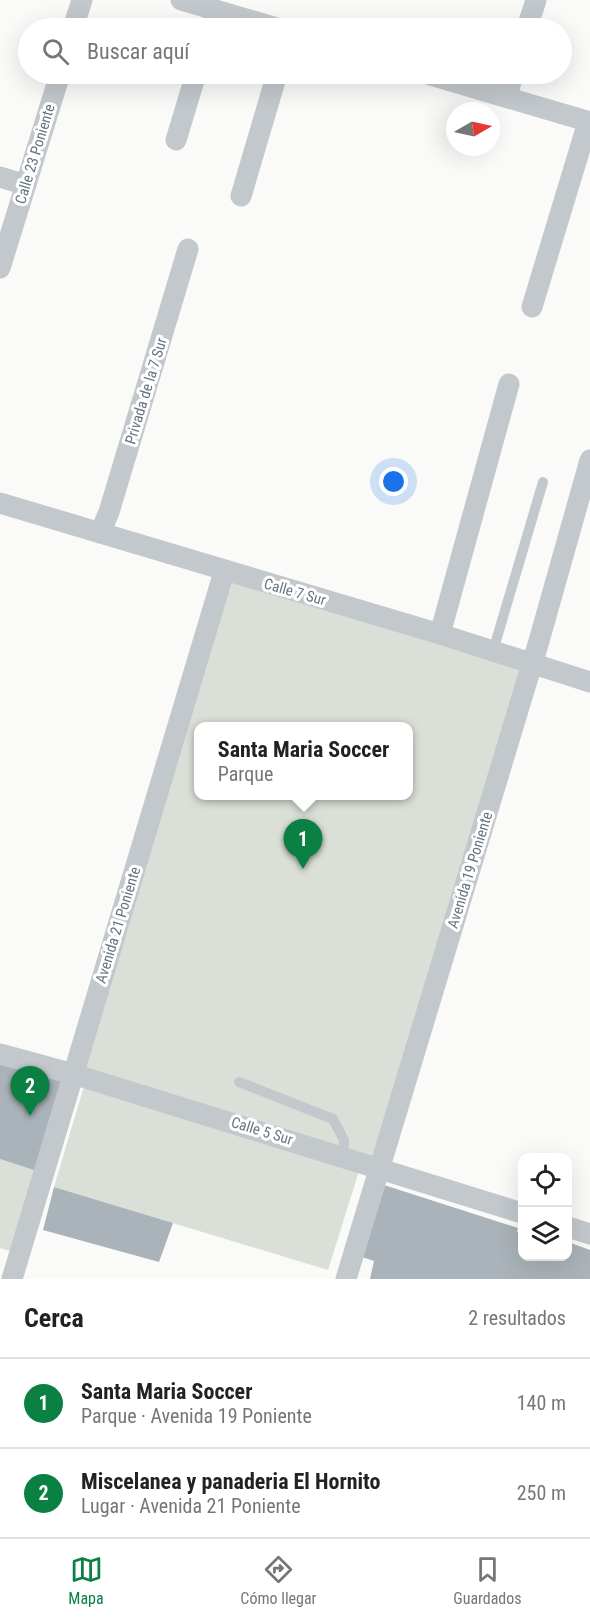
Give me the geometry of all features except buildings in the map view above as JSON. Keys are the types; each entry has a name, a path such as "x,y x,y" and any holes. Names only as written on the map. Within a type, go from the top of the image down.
{"street":[{"path":"76,18 82,0"},
{"path":"181,0 211,18"},
{"path":"530,18 536,0"},
{"name":"Calle 23 Poniente","path":"0,268 57,84"},
{"path":"176,140 193,84"},
{"path":"242,196 274,84"},
{"path":"462,84 589,122 532,307"},
{"path":"507,97 510,84"},
{"path":"0,177 26,185"},
{"name":"Privada de la 7 Sur","path":"100,533 109,512 188,249"},
{"path":"440,634 508,384"},
{"name":"Avenida 19 Poniente","path":"346,1279 532,663 590,460"},
{"name":"Calle 7 Sur","path":"0,503 224,572 440,634 590,682"},
{"name":"Avenida 21 Poniente","path":"12,1279 224,572"},
{"name":"Calle 5 Sur","path":"0,1054 380,1167 518,1212"},
{"path":"572,1229 590,1234"}],"lane":[{"path":"493,651 543,483"},
{"path":"239,1082 333,1119 344,1140 343,1156"}],"shaded area":[{"path":"224,572 532,663 380,1167 73,1074"},
{"path":"84,1086 359,1171 328,1270 54,1187"},
{"path":"0,1159 43,1173 19,1254 0,1248"}],"place":[{"name":"Santa Maria Soccer","path":"303,869"},
{"name":"Miscelanea y panaderia El Hornito","path":"30,1116"}]}
